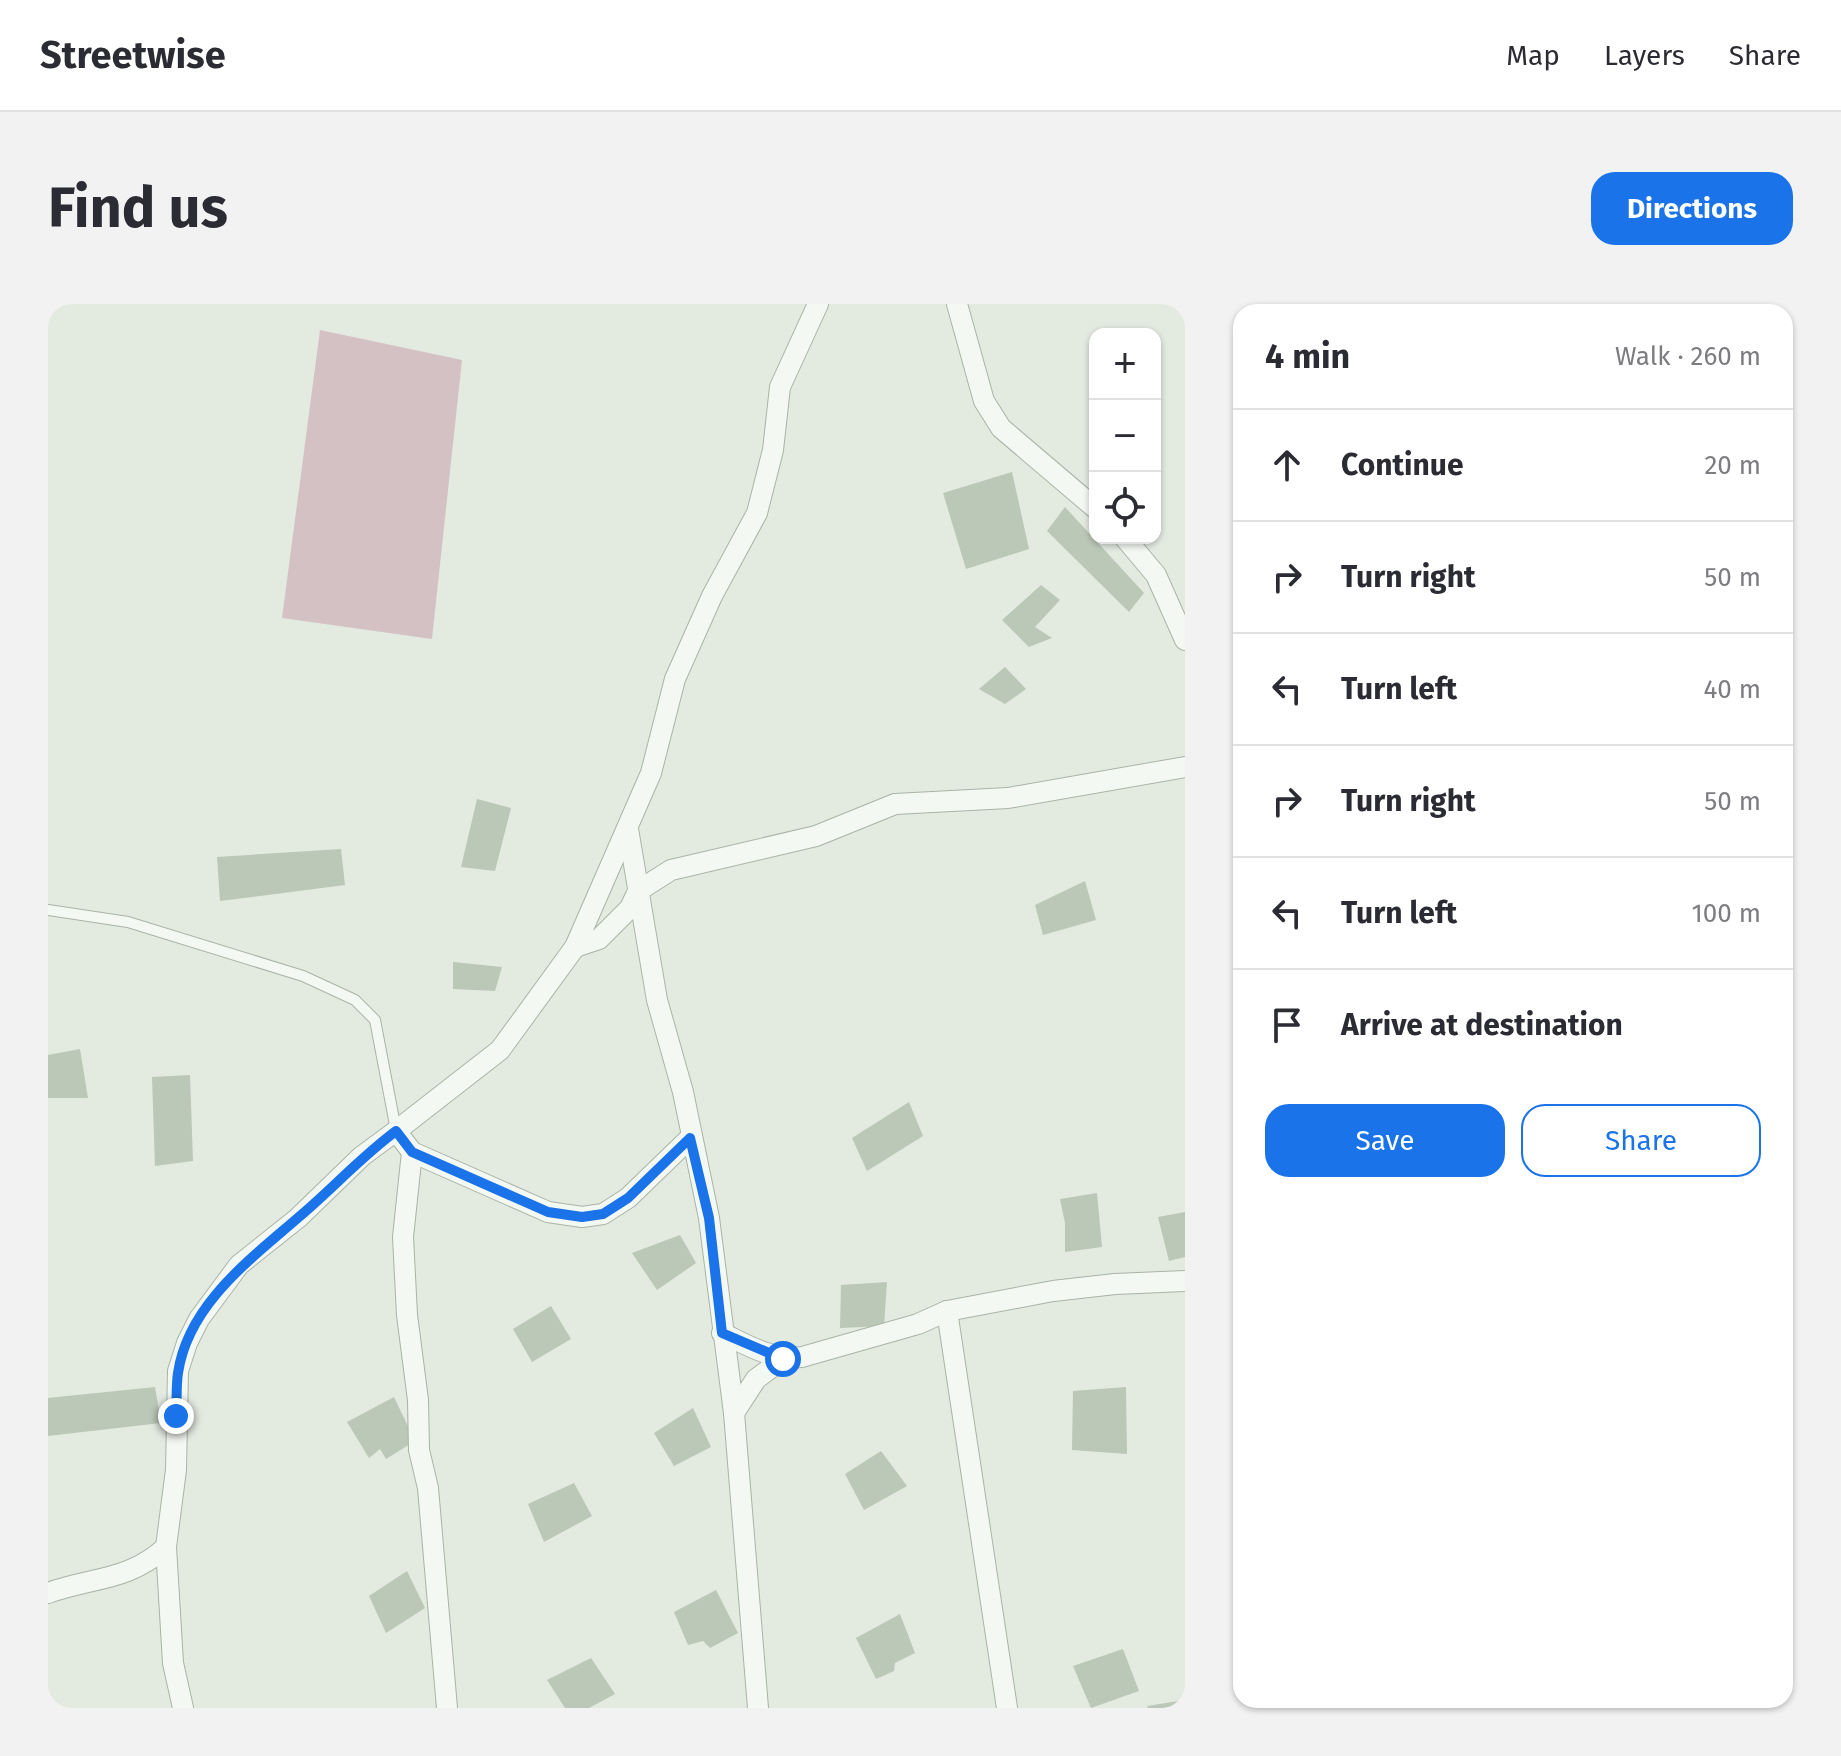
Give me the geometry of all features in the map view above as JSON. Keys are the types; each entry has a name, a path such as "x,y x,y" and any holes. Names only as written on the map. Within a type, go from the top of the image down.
{"street":[{"path":"183,1708 173,1663 166,1547 176,1470 178,1371 199,1319 239,1265 298,1218 362,1156 500,1050 575,947 651,773 675,679 712,596 757,513 773,450 780,387 818,304"},
{"path":"957,304 984,401 1001,428 1089,503"},
{"path":"1130,544 1156,575 1185,640"},
{"path":"575,947 599,939 630,908 638,891 671,870 816,836 895,804 1008,798 1185,767"},
{"path":"628,829 657,1000 683,1092 690,1138 709,1218 734,1413 758,1708"},
{"path":"396,1131 412,1152 548,1212 582,1217 603,1214 628,1198 690,1138"},
{"path":"412,1152 403,1237 407,1315 418,1400 419,1450 428,1488 447,1708"},
{"path":"734,1413 756,1379 783,1359 822,1354 849,1342 918,1324 947,1311 1084,1287 1185,1281"},
{"path":"947,1311 1007,1708"},
{"path":"722,1333 783,1359"},
{"path":"48,1593 76,1583 122,1575 147,1565 166,1547"}],"lane":[{"path":"48,910 128,922 303,976 355,1000 375,1020 396,1131"}],"shaded area":[{"path":"320,330 462,360 432,639 282,618"}],"building":[{"path":"1012,472 1029,549 966,569 943,493"},
{"path":"1065,507 1089,533 1089,544 1099,544 1144,593 1129,612 1047,531"},
{"path":"1041,585 1060,600 1035,627 1052,638 1029,647 1002,620"},
{"path":"1005,667 1026,689 1005,704 979,689"},
{"path":"477,799 511,808 495,871 461,867"},
{"path":"341,849 345,885 220,901 217,857"},
{"path":"1085,881 1096,920 1043,935 1035,905"},
{"path":"453,962 502,967 495,991 453,989"},
{"path":"80,1049 88,1098 48,1098 48,1055"},
{"path":"190,1075 193,1161 155,1166 152,1077"},
{"path":"909,1102 923,1136 867,1171 852,1138"},
{"path":"1097,1193 1102,1247 1065,1252 1065,1223 1060,1199"},
{"path":"1185,1212 1185,1257 1169,1261 1158,1217"},
{"path":"680,1235 696,1263 657,1290 632,1253"},
{"path":"887,1282 884,1326 840,1328 841,1285"},
{"path":"551,1306 571,1339 532,1362 513,1329"},
{"path":"155,1387 161,1423 48,1436 48,1398"},
{"path":"1126,1387 1127,1454 1072,1450 1073,1391"},
{"path":"394,1397 415,1441 386,1459 380,1449 369,1458 347,1422"},
{"path":"693,1408 711,1447 674,1466 654,1433"},
{"path":"881,1451 907,1486 864,1510 845,1474"},
{"path":"574,1483 592,1516 544,1542 528,1504"},
{"path":"407,1571 425,1608 386,1633 369,1596"},
{"path":"716,1590 738,1633 710,1648 703,1641 688,1645 674,1612"},
{"path":"900,1614 915,1653 895,1663 894,1671 876,1679 856,1638"},
{"path":"1123,1649 1139,1691 1091,1708 1073,1666"},
{"path":"591,1658 615,1694 589,1708 565,1708 547,1680"},
{"path":"1185,1700 1185,1708 1147,1706"}],"route":[{"path":"176,1416 178,1371 187,1343 199,1319 239,1265 298,1218 362,1156 396,1131 412,1152 565,1217 603,1214 628,1198 690,1138 709,1218 722,1333 764,1354 783,1359"}]}
